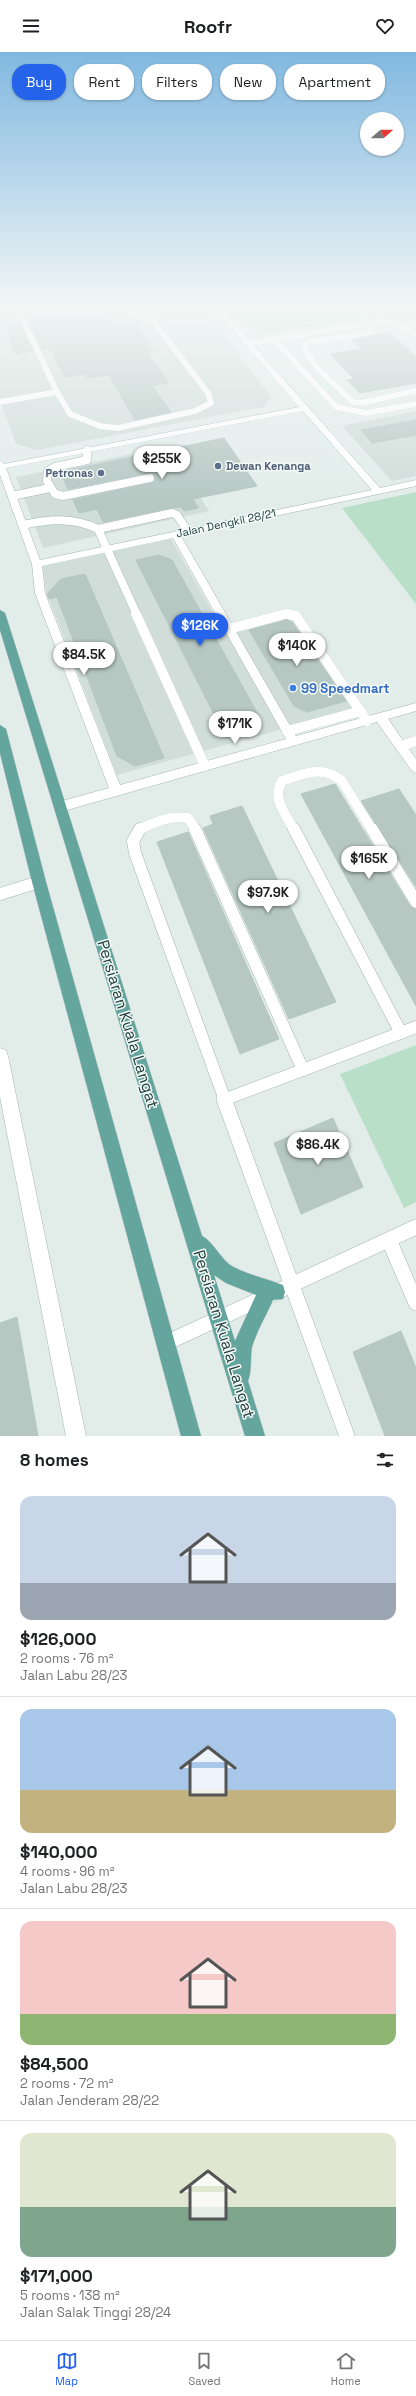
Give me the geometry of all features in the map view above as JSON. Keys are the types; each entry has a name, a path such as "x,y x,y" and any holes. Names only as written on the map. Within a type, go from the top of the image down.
{"main road":[{"name":"Persiaran Kuala Langat","path":"1,619 255,1436"},
{"path":"0,729 39,882 166,1343 190,1436"},
{"path":"188,1218 206,1255 228,1275 270,1295 250,1326 239,1370 247,1408"}],"street":[{"path":"271,370 378,491"},
{"path":"116,791 40,593 37,564 0,465 305,408"},
{"name":"Jalan Dengkil 28/21","path":"37,564 416,483"},
{"path":"175,534 290,736"},
{"path":"60,807 205,766 290,736 364,716 380,717 416,707"},
{"path":"380,717 416,768"},
{"path":"0,1056 76,1436"}],"lane":[{"path":"46,370 70,414 100,426 118,428 195,411 211,403 208,393 190,370"},
{"path":"302,371 309,370"},
{"path":"319,370 353,402 361,403 416,391"},
{"path":"302,371 336,406 348,412 371,414 416,404"},
{"path":"0,402 57,392"},
{"path":"86,450 87,460 55,467 48,471 47,481 55,494 63,496 150,478"},
{"path":"12,496 50,488"},
{"path":"98,529 172,513 177,515 188,532"},
{"path":"22,525 58,519 87,522 98,529 205,766"},
{"path":"229,629 286,614 296,616 364,716"},
{"path":"401,746 416,742"},
{"path":"401,1033 277,798 277,789 282,781 324,769 335,772 346,787 416,902"},
{"path":"303,1070 195,829 188,818 176,816 153,822 139,830 133,841 135,853 347,1436"},
{"path":"0,894 39,882"},
{"path":"226,1100 416,1027"},
{"path":"166,1343 416,1227"},
{"path":"389,1240 416,1303"}],"shaded area":[{"path":"0,370 250,370 271,397 263,407 37,450 16,444 0,401"},
{"path":"416,411 416,476 392,481 342,426"},
{"path":"168,447 209,511 43,548 16,477"},
{"path":"171,539 224,632 293,617 355,709 117,775 46,591 43,566"}],"green space":[{"path":"416,492 416,604 342,508"},
{"path":"416,1045 416,1202 404,1208 340,1074"}],"building":[{"path":"61,370 160,370 169,383 152,386 171,412 135,420 109,375 87,378 84,374 65,377"},
{"path":"345,370 416,370 416,383 360,393 347,380 354,379"},
{"path":"416,420 416,435 372,443 361,430"},
{"path":"224,438 257,486 193,499 198,508 184,511 181,507 171,508 103,522 97,509 79,513 73,500 151,483 155,480 154,475 149,473 68,489 60,472"},
{"path":"159,555 172,560 259,716 252,731 226,738 136,560"},
{"path":"85,574 164,758 135,766 117,756 57,597 49,599 47,594 61,579"},
{"path":"287,620 292,622 346,701 307,712 294,706 249,630"},
{"path":"335,784 410,906 416,909 416,1006 301,794"},
{"path":"399,789 416,815 416,887 361,801"},
{"path":"242,806 336,1002 289,1019 203,828 213,824 210,816"},
{"path":"188,832 279,1039 240,1054 157,842"},
{"path":"333,1118 363,1187 301,1214 274,1143"},
{"path":"17,1317 38,1436 0,1436 0,1323"},
{"path":"401,1331 416,1368 416,1436 385,1436 353,1352"}],"place":[{"name":"Dewan Kenanga","path":"218,466"},
{"name":"Petronas","path":"101,473"},
{"name":"99 Speedmart","path":"293,688"}]}
